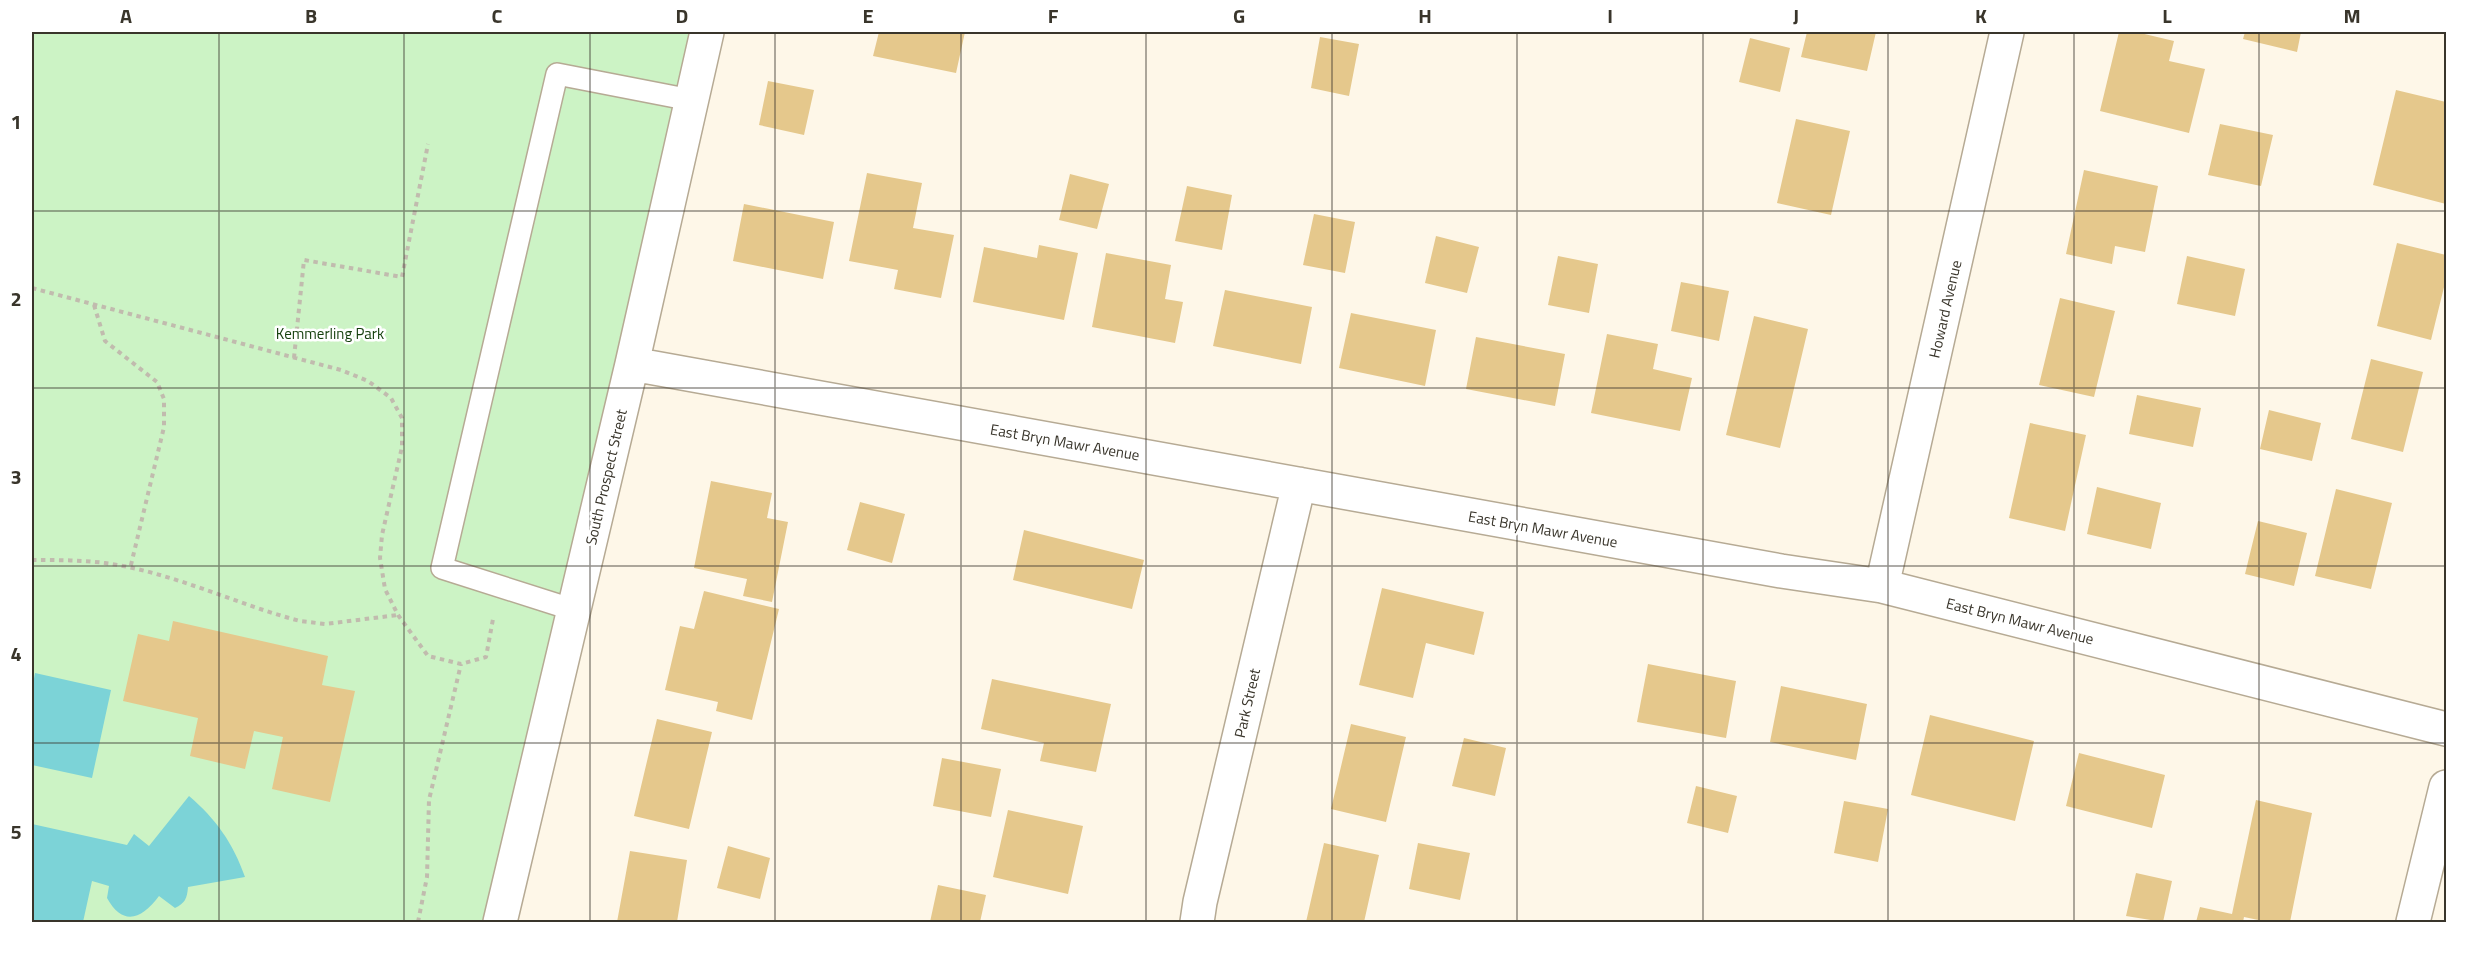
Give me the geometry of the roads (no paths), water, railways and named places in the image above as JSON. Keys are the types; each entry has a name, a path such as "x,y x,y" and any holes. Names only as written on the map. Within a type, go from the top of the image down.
{"street":[{"name":"South Prospect Street","path":"501,922 707,32"},
{"name":"Howard Avenue","path":"1882,586 2007,32"},
{"name":"East Bryn Mawr Avenue","path":"632,364 1781,571 1882,586 2446,729"},
{"name":"Park Street","path":"1197,922 1299,484"},
{"path":"2413,922 2446,787"}],"lane":[{"path":"574,610 442,568 557,74 692,100"}],"water":[{"path":"35,673 111,690 92,778 32,765 32,690"},
{"path":"189,796 223,832 245,877 188,887 185,900 175,908 159,896 146,910 133,917 119,913 113,907 107,898 109,886 92,881 83,922 32,922 32,824 127,845 134,834 149,846"}],"park label":[{"name":"Kemmerling Park","path":"330,333"}]}
